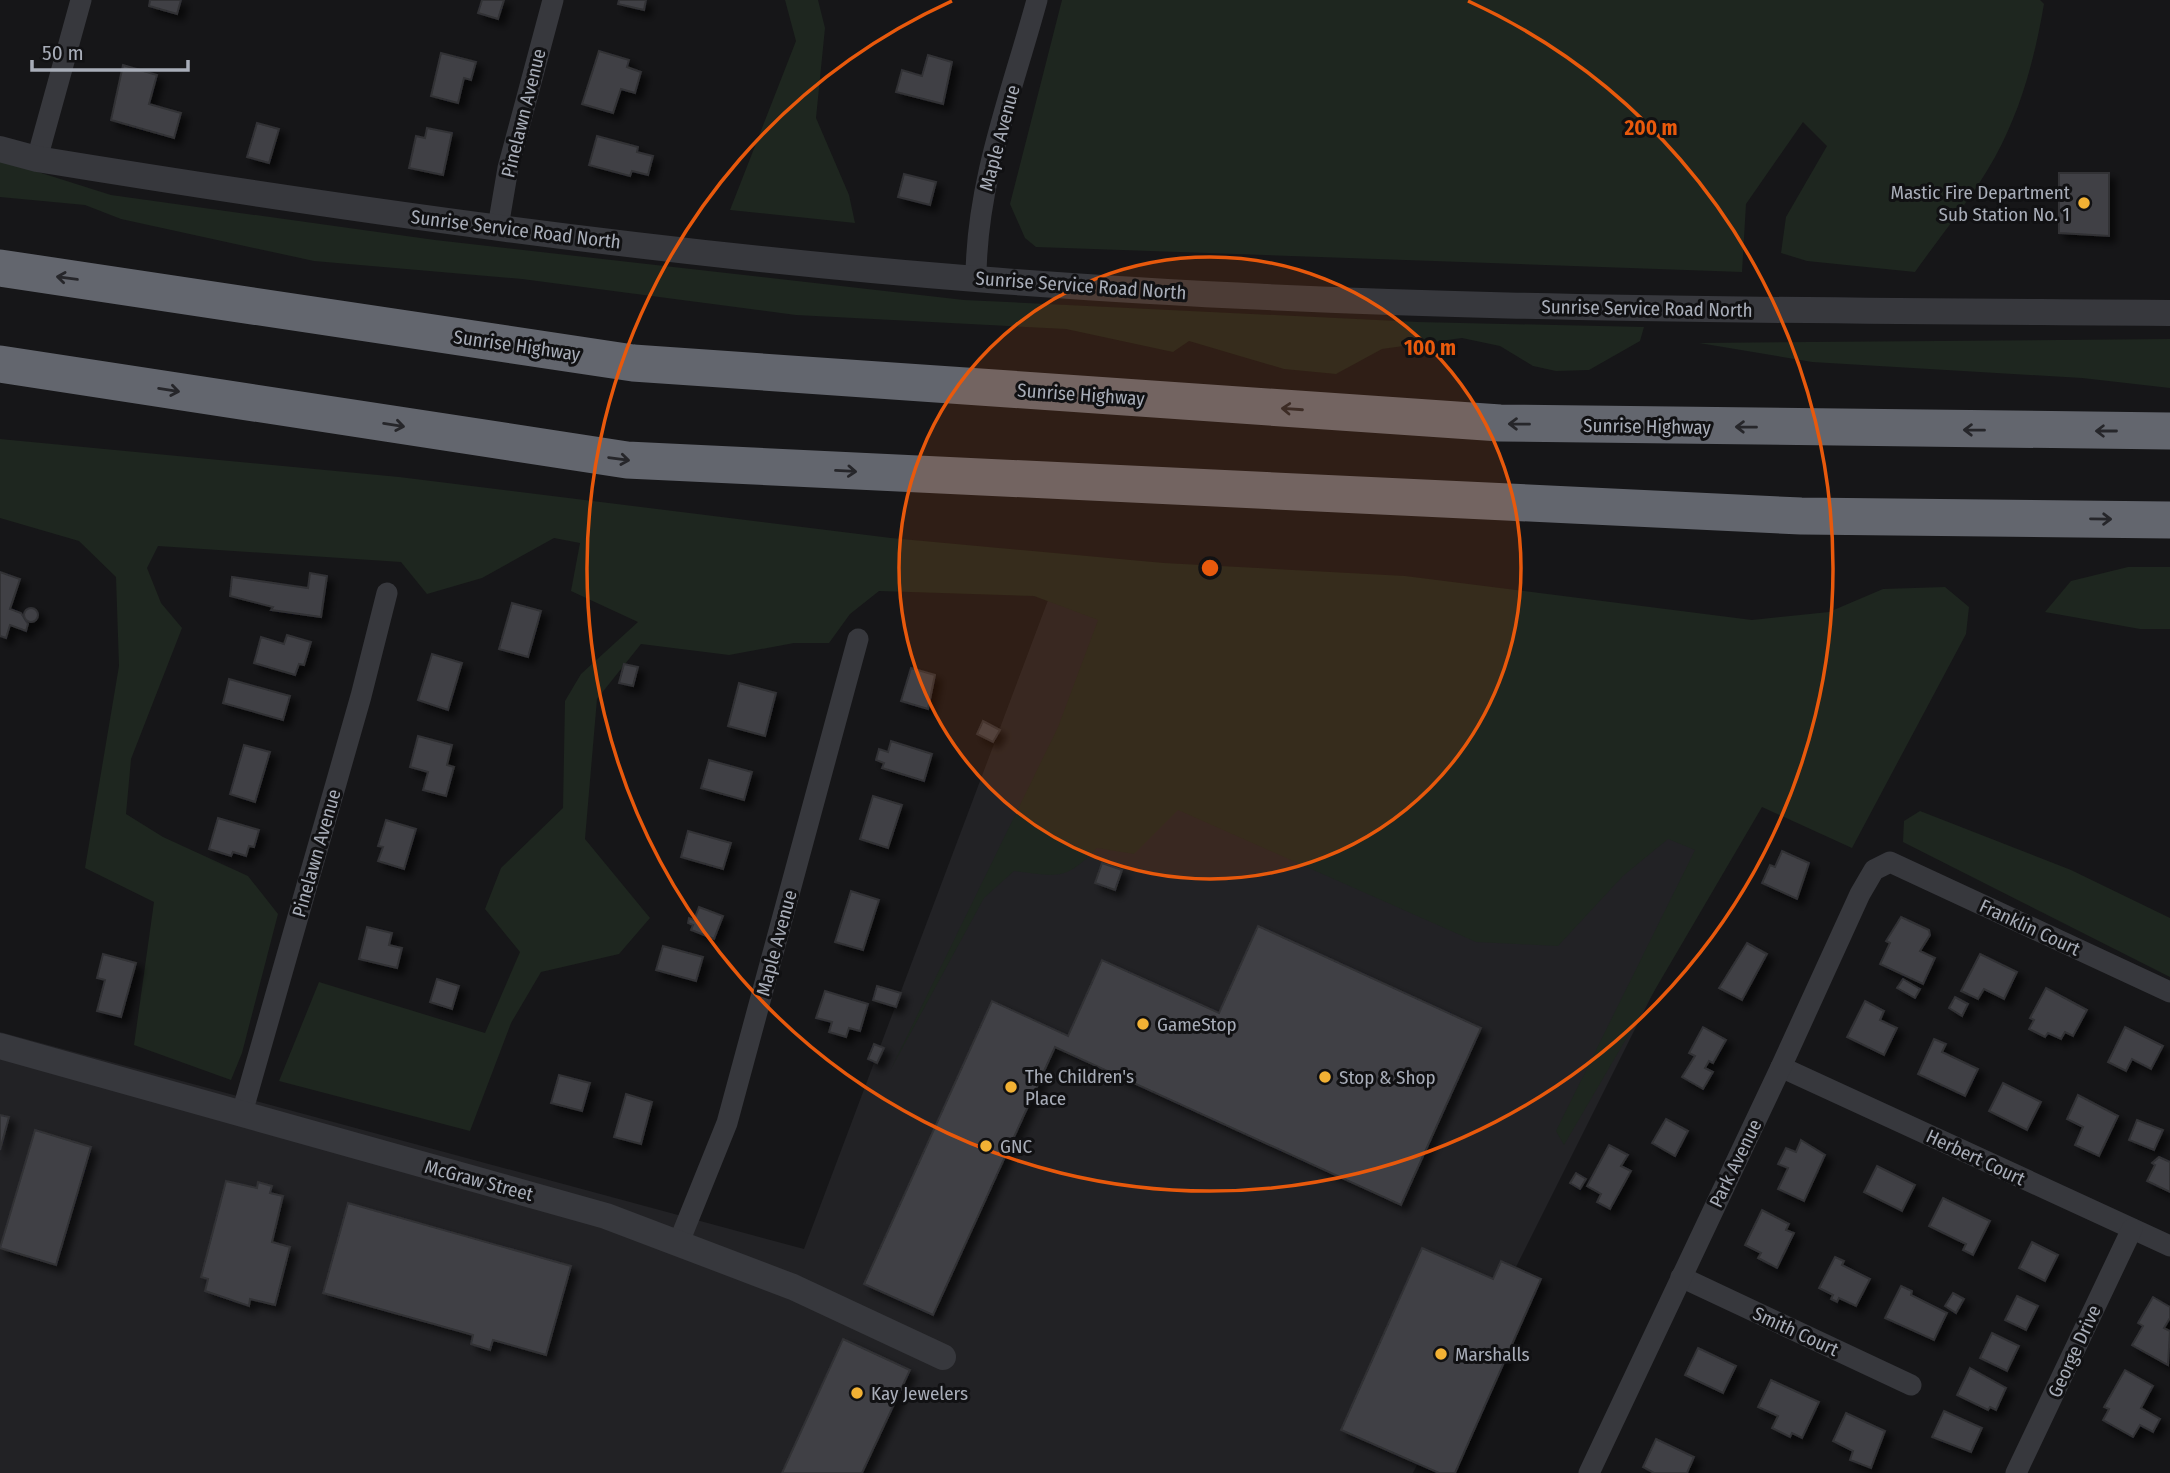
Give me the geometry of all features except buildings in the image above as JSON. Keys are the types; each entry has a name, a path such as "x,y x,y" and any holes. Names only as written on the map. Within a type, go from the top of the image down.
{"highway":[{"name":"Sunrise Highway","path":"0,268 647,364 1500,423 2170,431"},
{"path":"0,363 627,460 1801,516 2170,520"},
{"path":"0,375 102,380"}],"street":[{"path":"37,159 81,0"},
{"name":"Pinelawn Avenue","path":"498,227 509,168 553,0"},
{"name":"Maple Avenue","path":"976,279 976,242 987,175 1037,0"},
{"name":"Sunrise Service Road North","path":"0,149 37,159 289,200 498,227 976,279 1544,307 2170,313"},
{"name":"Pinelawn Avenue","path":"242,1113 361,696 387,593"},
{"name":"Maple Avenue","path":"680,1242 727,1123 858,639"},
{"name":"Franklin Court","path":"1890,862 2170,992"},
{"name":"Park Avenue","path":"1589,1473 1782,1067 1860,894 1874,870 1890,862"},
{"name":"McGraw Street","path":"0,1046 572,1205 680,1242 793,1287 943,1357"},
{"name":"Herbert Court","path":"1782,1067 2170,1246"},
{"name":"George Drive","path":"2016,1473 2132,1228"},
{"name":"Smith Court","path":"1681,1277 1911,1385"}],"shaded area":[{"path":"785,0 818,0 825,28 816,118 849,195 855,223 730,210 796,41"},
{"path":"1062,0 2040,0 2044,4 2026,83 2004,139 1977,187 1915,272 1807,261 1781,253 1786,217 1827,146 1803,122 1746,204 1742,272 1036,247 1025,238 1010,204"},
{"path":"0,160 111,195 435,240 964,300 1418,322 1644,327 1640,341 1589,370 1556,371 1533,366 1500,346 1462,338 1382,349 1336,374 1284,369 1189,341 1173,352 1066,329 796,315 522,279 314,261 121,219 85,205 0,197"},
{"path":"2170,339 2170,388 2082,378 1812,362 1699,343"},
{"path":"0,439 399,477 891,538 1164,563 1405,576 1752,620 1829,612 1883,589 1945,587 1969,607 1966,634 1852,848 1762,807 1564,1145 1556,1131 1695,850 1668,839 1623,876 1558,946 1476,942 1178,810 1134,854 1097,848 1068,872 1051,875 1014,871 984,898 891,1069 1058,727 1098,620 1034,596 879,591 850,614 829,643 794,643 729,655 641,644 597,699 585,839 650,918 619,954 541,972 511,1023 470,1131 279,1081 319,982 485,1033 520,952 485,909 501,868 563,808 565,701 581,674 638,622 571,591 580,543 554,538 482,578 427,594 401,562 158,546 147,568 161,603 182,628 131,759 126,814 163,837 248,876 278,914 242,1053 231,1080 134,1045 154,902 85,868 119,666 116,577 79,541 0,518"},
{"path":"2128,567 2170,567 2170,629 2140,629 2045,612 2071,581"},
{"path":"1059,571 1762,775 1413,1473 0,1473 0,1032 804,1249"},
{"path":"1920,811 2071,870 2170,918 2170,977 1903,842 1904,821"}],"place":[{"name":"Mastic Fire Department Sub Station No. 1","path":"2084,203"},
{"name":"GameStop","path":"1143,1024"},
{"name":"Stop & Shop","path":"1325,1077"},
{"name":"The Children's Place","path":"1011,1087"},
{"name":"GNC","path":"986,1146"},
{"name":"Marshalls","path":"1441,1354"},
{"name":"Kay Jewelers","path":"857,1393"}]}
